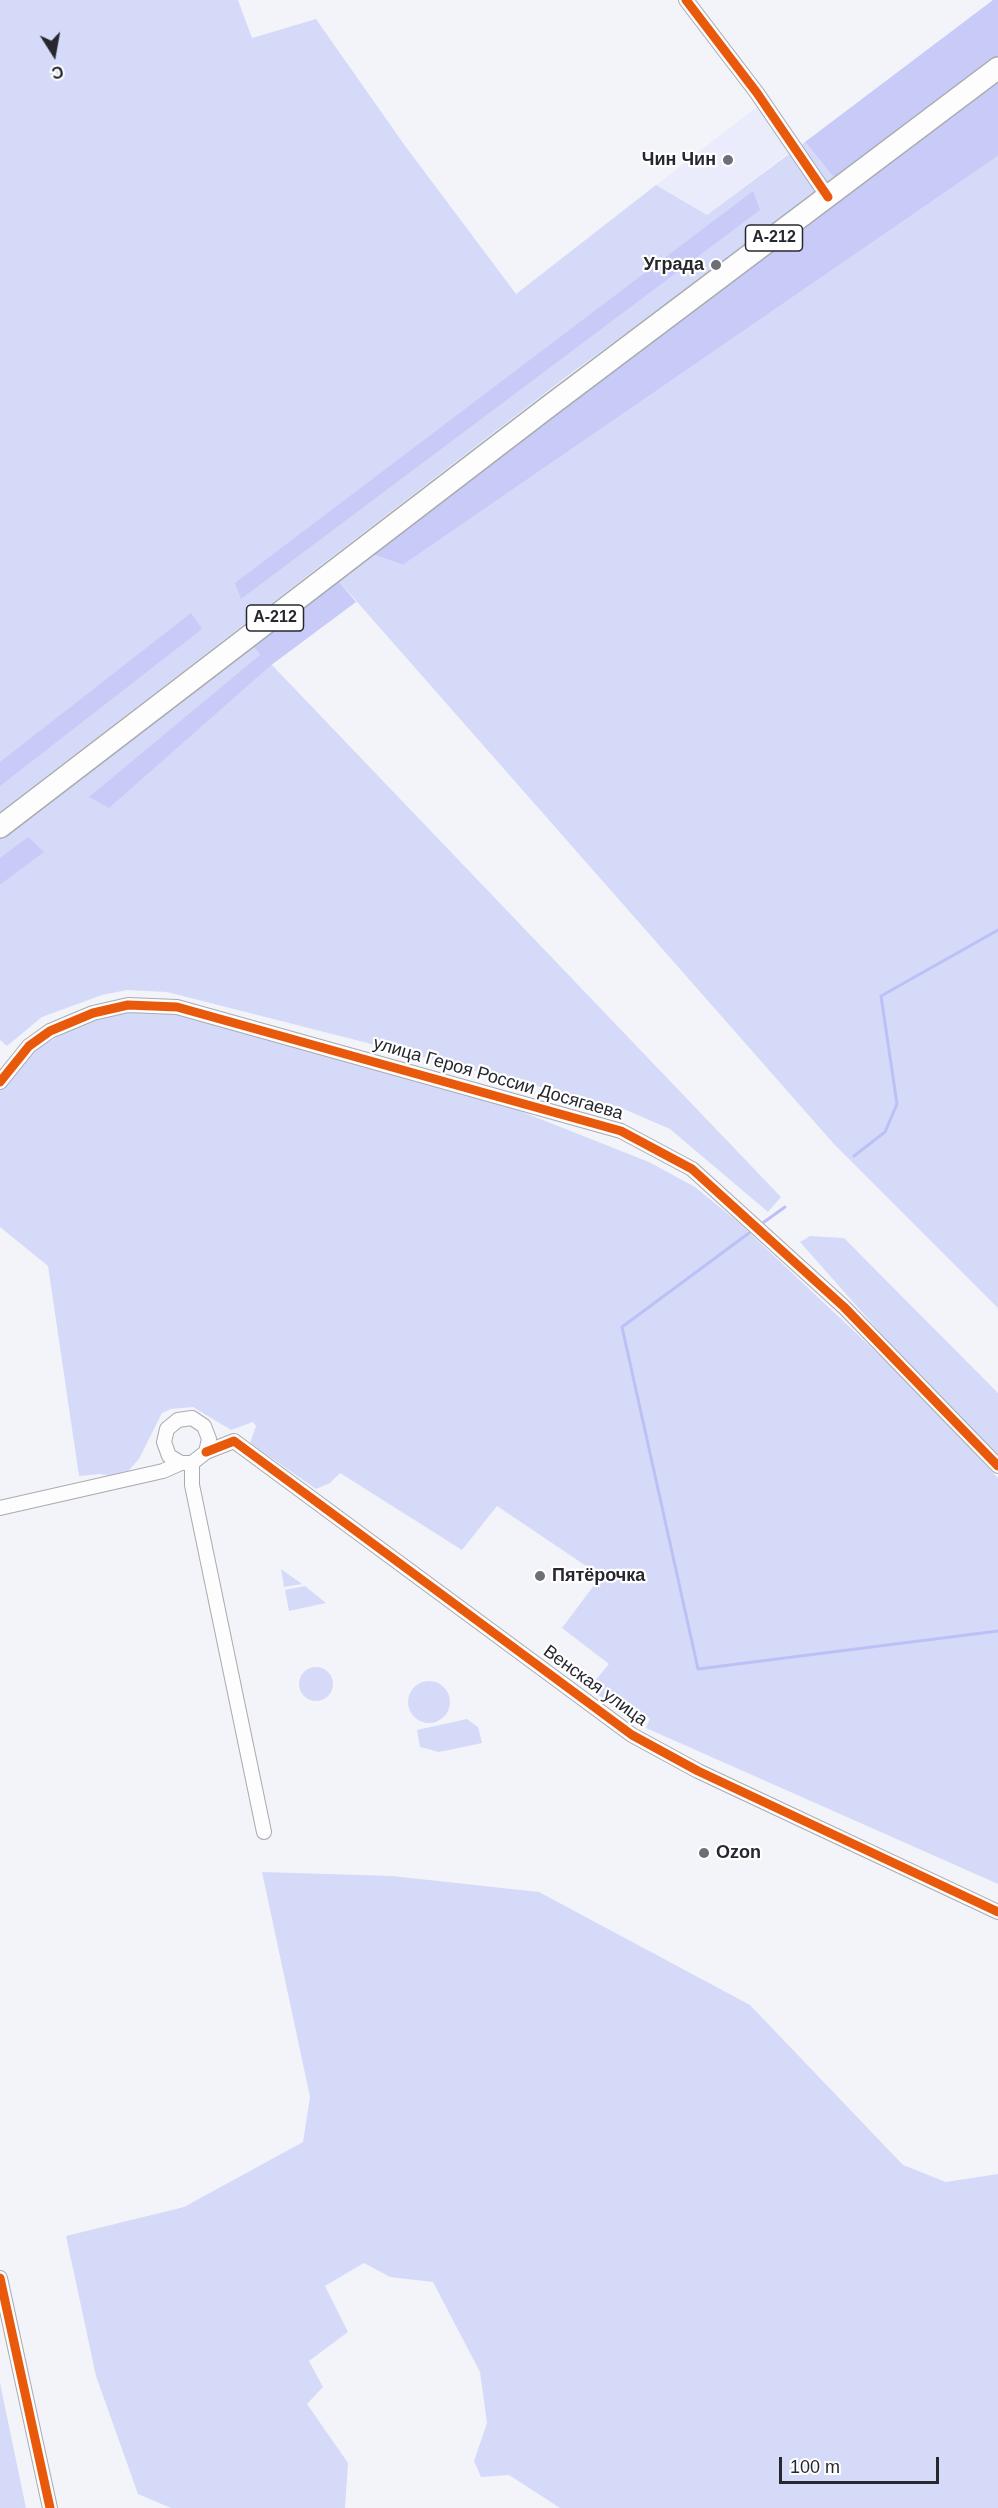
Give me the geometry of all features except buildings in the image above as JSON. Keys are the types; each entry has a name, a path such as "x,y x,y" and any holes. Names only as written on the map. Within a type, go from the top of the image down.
{"highway":[{"name":"А-212","path":"0,827 548,407 998,68"}],"street":[{"path":"686,0 757,93 828,197"},
{"name":"улица Героя России Досягаева","path":"0,1082 29,1046 50,1031 93,1013 128,1005 177,1007 621,1131 692,1169 844,1307 998,1466"},
{"path":"0,1508 163,1471 187,1463 206,1452 210,1439 204,1426 192,1418 178,1420 167,1429 164,1442 169,1456 187,1463"},
{"name":"Венская улица","path":"206,1452 234,1441 632,1735 698,1771 998,1912"},
{"path":"187,1463 264,1832"},
{"path":"0,2278 50,2508"}],"shaded area":[{"path":"0,0 238,0 252,38 316,19 403,143 516,294 656,185 707,215 805,142 836,180 566,377 0,812"},
{"path":"993,0 998,0 998,58 836,180 805,142"},
{"path":"998,80 998,156 403,565 369,553"},
{"path":"759,105 792,150 707,215 656,185"},
{"path":"998,156 998,1308 833,1143 336,578 369,553 403,565"},
{"path":"753,191 760,210 241,599 235,583"},
{"path":"336,578 356,602 270,666 109,808 89,797 260,655 264,659 249,641"},
{"path":"191,613 202,629 0,786 0,762"},
{"path":"249,641 781,1197 768,1212 670,1129 619,1107 167,992 127,990 102,995 42,1017 7,1046 0,1040 0,885 43,852 0,858 0,835"},
{"path":"28,837 44,852 0,885 0,858"},
{"path":"129,1009 177,1011 510,1107 649,1162 695,1187 738,1222 906,1380 998,1478 998,1884 646,1728 650,1718 636,1716 632,1720 589,1688 609,1664 562,1628 601,1576 497,1506 462,1550 340,1473 330,1483 316,1489 250,1443 256,1426 253,1422 231,1430 193,1407 171,1409 162,1413 139,1459 129,1470 112,1476 100,1474 79,1476 48,1266 0,1227 0,1089 11,1072 33,1050 93,1018"},
{"path":"810,1236 844,1238 998,1393 998,1466 800,1242"},
{"path":"281,1569 302,1584 284,1587"},
{"path":"305,1586 326,1603 289,1611 285,1590"},
{"path":"316,1667 328,1672 333,1684 328,1696 316,1701 304,1696 299,1684 304,1672"},
{"path":"429,1681 444,1687 450,1702 444,1717 429,1723 414,1717 408,1702 414,1687"},
{"path":"467,1719 478,1727 482,1743 439,1752 420,1747 417,1730"},
{"path":"262,1872 392,1876 539,1892 750,2005 903,2165 946,2182 998,2174 998,2508 560,2508 509,2475 481,2477 474,2461 487,2423 480,2372 433,2282 390,2277 364,2263 325,2286 348,2332 309,2361 323,2387 307,2404 348,2463 345,2508 171,2508 138,2494 96,2376 66,2236 184,2207 303,2142 310,2097"},
{"path":"0,2383 26,2508 0,2508"}],"waterway":[{"path":"854,1156 885,1132 897,1104 881,996 998,930"},
{"path":"764,1222 785,1207"},
{"path":"749,1233 622,1327 698,1669 998,1631"}],"cycle path":[{"path":"686,0 757,93 828,197"},
{"path":"0,1082 29,1046 50,1031 93,1013 128,1005 177,1007 621,1131 692,1169 844,1307 998,1466"},
{"path":"206,1452 234,1441 632,1735 698,1771 998,1912"},
{"path":"0,2278 50,2508"}],"place":[{"name":"Чин Чин","path":"728,160"},
{"name":"Уграда","path":"716,265"},
{"name":"Пятёрочка","path":"540,1576"},
{"name":"Ozon","path":"704,1853"}]}
